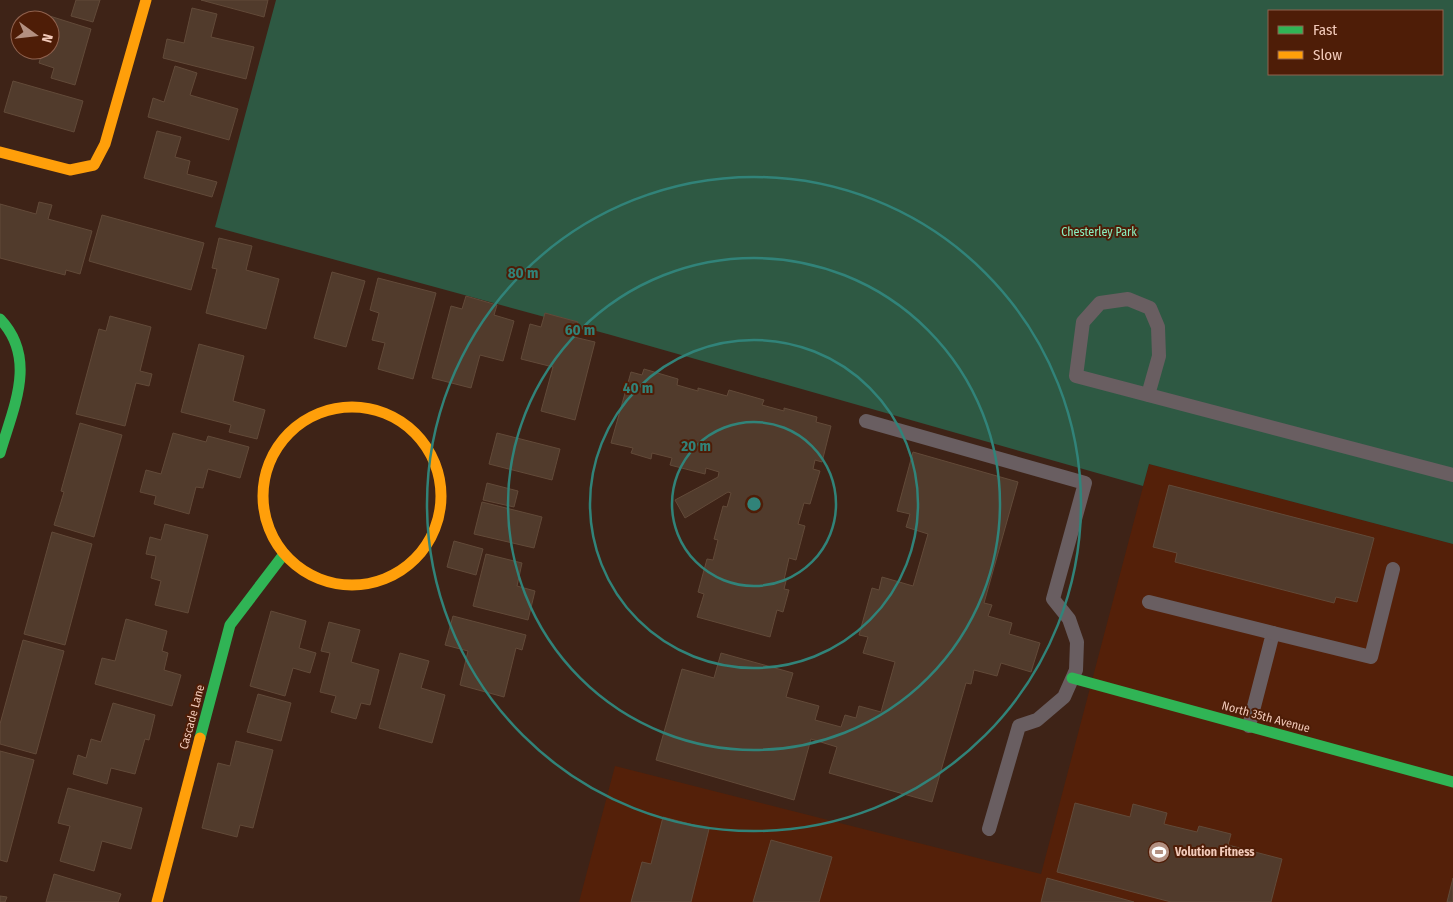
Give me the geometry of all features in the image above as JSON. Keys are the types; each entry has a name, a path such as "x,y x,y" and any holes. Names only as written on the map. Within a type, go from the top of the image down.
{"street":[{"path":"0,152 70,170 94,165 105,144 146,0"},
{"path":"0,319 8,326 18,349 22,370 0,453"},
{"path":"355,406 384,412 409,427 428,449 439,476 441,506 433,534 416,558 392,576 364,584 334,584 306,573 284,554 269,528 263,500 266,471 279,444 300,424 326,410 355,406"},
{"name":"Cascade Lane","path":"157,902 230,625 284,554"},
{"name":"North 35th Avenue","path":"1072,678 1453,782"}],"lane":[{"path":"1148,395 1159,356 1158,327 1150,308 1128,299 1100,303 1083,322 1076,376 1148,395 1453,475"},
{"path":"866,421 1085,483 1053,599 1069,619 1077,642 1076,670 1064,698 1037,720 1018,726 989,829"},
{"path":"1148,602 1371,657 1393,569"},
{"path":"1249,726 1273,633"}],"shaded area":[{"path":"1149,464 1453,544 1453,902 579,902 615,766 1041,874"}],"green space":[{"name":"Chesterley Park","path":"276,0 1453,0 1453,544 1149,464 1143,486 611,335 215,227"}],"building":[{"path":"76,0 100,0 93,22 71,16"},
{"path":"201,0 268,0 264,17"},
{"path":"192,8 217,14 211,37 254,47 246,79 163,58 167,39 184,43"},
{"path":"60,19 91,29 75,85 51,78 54,68 39,63 40,60 60,60"},
{"path":"175,66 197,73 190,95 238,109 229,140 148,117 153,98 164,102"},
{"path":"13,81 83,101 74,132 4,112"},
{"path":"157,131 181,137 175,157 190,161 187,174 217,182 212,197 144,178"},
{"path":"39,202 52,205 48,219 92,231 80,274 66,270 65,275 0,258 0,204 36,214"},
{"path":"102,215 204,243 191,290 89,261"},
{"path":"219,238 252,246 246,270 279,279 266,329 206,313 217,269 212,268"},
{"path":"332,272 365,281 346,347 314,338"},
{"path":"378,278 436,293 413,379 378,369 385,343 372,340 379,313 370,310"},
{"path":"466,296 497,305 494,315 514,321 503,361 480,355 471,388 432,378 451,306 462,309"},
{"path":"545,313 578,322 574,337 595,342 575,420 541,411 553,367 521,359 530,324 541,327"},
{"path":"110,316 151,327 140,371 152,374 149,386 136,383 125,426 76,414 99,329 106,331"},
{"path":"199,344 244,356 233,401 265,410 257,439 229,432 231,425 181,412"},
{"path":"644,369 678,379 677,385 698,391 698,388 727,396 729,390 764,400 762,405 784,411 784,408 817,417 816,422 831,426 822,462 815,460 813,469 820,471 810,504 804,503 798,524 805,526 796,560 789,558 784,580 786,581 784,589 789,590 783,612 777,610 770,637 697,617 704,594 698,592 707,559 713,560 718,540 714,539 723,506 727,507 731,493 728,492 685,518 675,500 718,477 719,472 706,468 705,474 670,465 672,458 652,453 651,459 631,453 633,448 611,443 631,372 642,375"},
{"path":"80,423 122,435 94,537 54,525 64,492 61,491"},
{"path":"173,433 206,442 208,436 249,447 240,478 208,469 203,488 196,487 189,514 154,504 156,496 140,492 146,470 161,474"},
{"path":"497,433 560,449 552,480 489,464"},
{"path":"913,452 1018,482 984,603 992,605 988,616 1012,623 1009,634 1040,643 1031,672 1001,663 997,676 974,670 971,684 966,683 932,802 829,773 837,747 811,739 794,800 656,760 682,669 714,678 721,653 793,673 786,697 819,706 815,720 841,727 845,715 856,718 859,706 881,712 895,662 863,653 868,637 859,635 872,588 879,590 882,577 913,586 928,534 906,527 910,514 897,511"},
{"path":"487,483 518,491 514,507 483,500"},
{"path":"1169,485 1374,538 1357,602 1336,597 1334,603 1175,562 1177,553 1153,547"},
{"path":"482,502 542,517 534,548 474,534"},
{"path":"165,524 208,535 188,613 155,605 161,581 151,578 156,556 146,554 150,537 161,540"},
{"path":"52,532 92,544 65,645 24,634"},
{"path":"454,541 483,549 476,575 447,567"},
{"path":"486,554 522,563 517,586 535,591 528,620 473,606"},
{"path":"271,611 306,621 299,648 316,653 310,673 293,668 285,696 250,686"},
{"path":"453,616 526,635 522,650 516,648 504,697 460,685 468,651 445,645"},
{"path":"126,619 167,631 162,651 168,653 164,670 181,675 172,706 95,684 102,658 115,661"},
{"path":"329,622 360,630 351,662 379,670 370,705 361,703 356,719 331,712 336,696 320,692 330,653 321,651"},
{"path":"23,640 64,651 36,754 0,744 0,724"},
{"path":"400,653 429,661 421,688 445,695 432,743 379,728"},
{"path":"258,694 291,703 281,741 247,732"},
{"path":"113,703 155,715 149,740 145,739 135,774 111,768 107,784 73,774 78,755 86,758 91,739 101,742"},
{"path":"236,741 273,750 253,828 240,825 237,837 202,828 218,763 230,766"},
{"path":"0,751 34,760 7,862 0,860"},
{"path":"68,788 142,808 131,849 102,841 94,871 60,861 70,826 58,823"},
{"name":"Volution Fitness","path":"1075,803 1130,817 1133,804 1167,813 1164,824 1197,832 1199,826 1231,834 1228,845 1282,859 1271,902 1171,902 1057,872"},
{"path":"663,817 709,829 691,902 631,902 642,862 651,864"},
{"path":"771,840 832,857 819,902 753,902"},
{"path":"54,874 121,894 118,902 46,902"},
{"path":"1047,878 1134,902 1041,902"},
{"path":"1453,878 1453,902 1447,902"},
{"path":"0,896 7,897 5,902 0,902"}],"traffic: fast":[{"path":"0,319 11,334 18,350 20,367 16,401 0,453"},
{"path":"200,738 230,625 284,554"},
{"path":"1072,678 1453,782"}],"traffic: slow":[{"path":"0,152 70,170 94,165 105,144 146,0"},
{"path":"352,407 386,414 401,422 415,433 426,447 434,462 441,496 434,530 426,545 415,559 401,570 386,578 352,585 318,578 303,570 289,559 278,545 270,530 263,496 270,462 278,447 289,433 303,422 318,414 352,407"},
{"path":"157,902 200,738"}],"place":[{"name":"Volution Fitness","path":"1159,852"}]}
